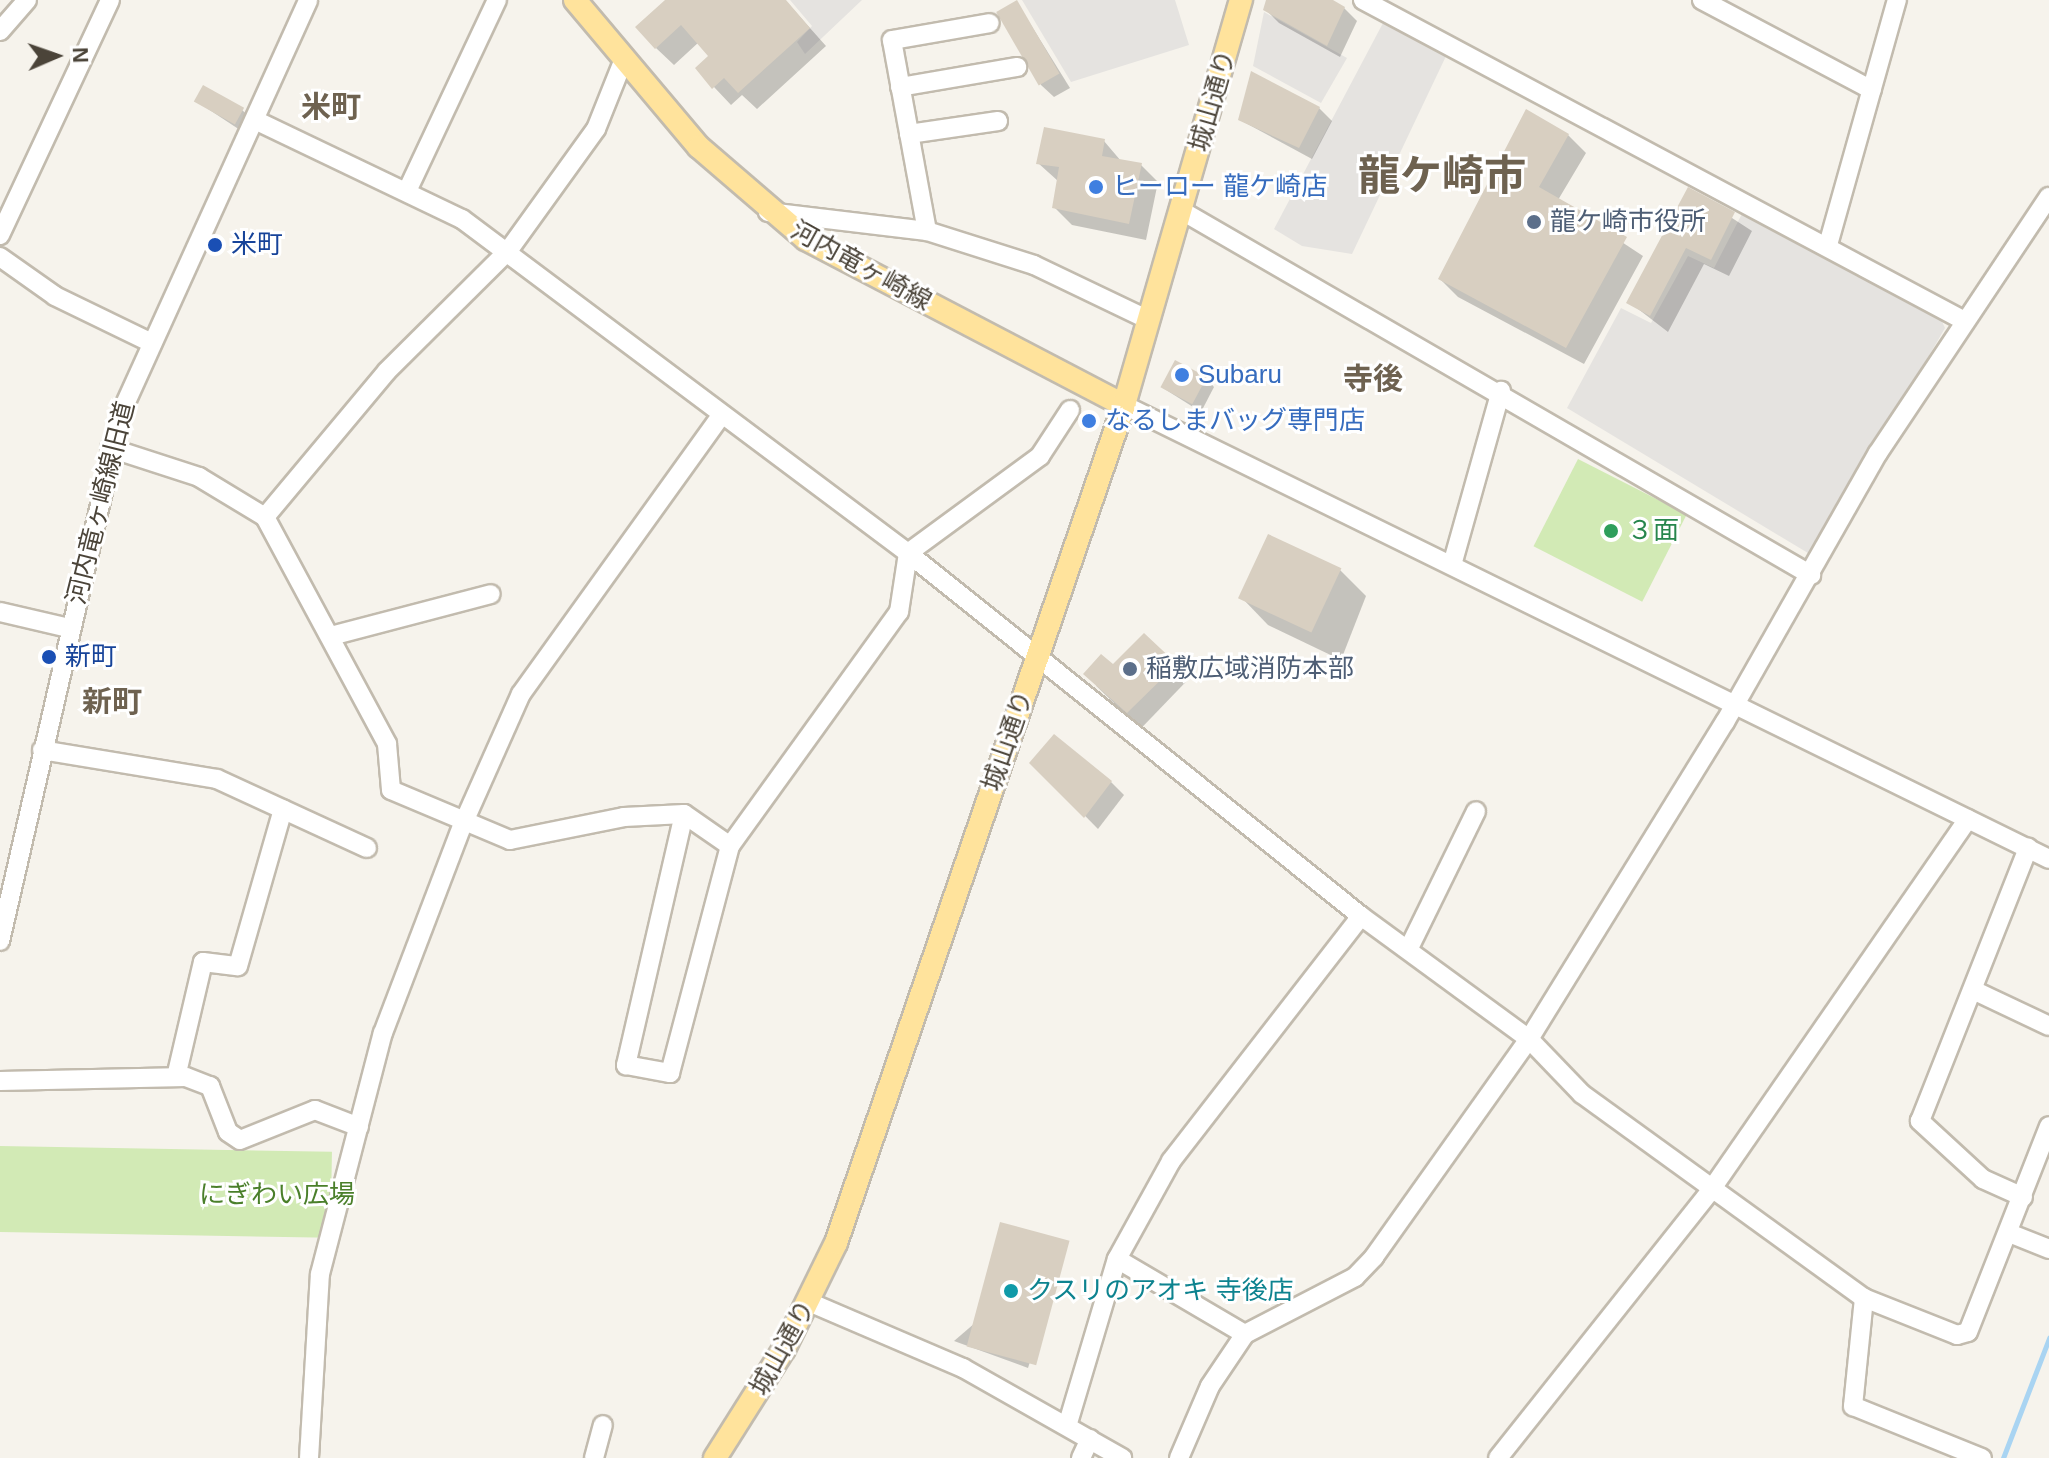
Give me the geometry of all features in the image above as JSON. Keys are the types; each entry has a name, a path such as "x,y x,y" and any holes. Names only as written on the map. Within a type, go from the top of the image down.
{"main road":[{"name":"河内竜ヶ崎線","path":"575,0 699,147 768,212 850,265 1124,405"},
{"name":"城山通り","path":"715,1458 809,1302 1124,405 1241,0"}],"street":[{"path":"0,31 27,0"},
{"path":"0,235 110,0"},
{"name":"河内竜ヶ崎線旧道","path":"1,931 110,448 152,343 257,121 308,0"},
{"path":"408,189 497,0"},
{"path":"1363,0 1828,245 1961,319"},
{"path":"1702,0 1872,90"},
{"path":"1828,245 1897,0"},
{"path":"927,231 892,40 990,23"},
{"path":"265,517 387,371 508,251 596,129 624,59"},
{"path":"900,87 1017,67"},
{"path":"257,121 408,189 508,251 720,417 908,553 1361,916 1410,946 1529,1039 1582,1094 1864,1298 1957,1335 1968,1332 2049,1126"},
{"path":"909,134 998,121"},
{"path":"1179,1458 1210,1386 1245,1334 1355,1277 1529,1039 1735,704 1961,319 2049,197"},
{"path":"1182,211 1546,416 1555,431 1811,575"},
{"path":"768,212 927,231 1034,265 1149,320"},
{"path":"0,257 55,296 152,343"},
{"path":"1452,565 1501,391"},
{"path":"1124,405 2049,859"},
{"path":"684,814 626,1065 670,1073 730,846 899,612 908,553 1040,456 1070,410"},
{"path":"309,1458 320,1274 383,1033 463,824 521,694 720,417"},
{"path":"110,448 199,477 265,517 387,744 391,790 463,824 510,840 624,817 684,814 730,846"},
{"path":"331,636 491,594"},
{"path":"0,612 69,628"},
{"path":"42,750 217,779 367,848"},
{"path":"176,1077 203,962 238,966 283,809"},
{"path":"1410,946 1476,811"},
{"path":"1498,1458 1711,1190 1968,819"},
{"path":"2023,1197 1983,1179 1920,1121 2028,848"},
{"path":"1068,1423 1117,1259 1171,1161 1361,916"},
{"path":"1973,990 2049,1026"},
{"path":"0,1081 176,1077 210,1086 228,1132 240,1140 315,1110 359,1127"},
{"path":"2009,1233 2049,1249"},
{"path":"1117,1259 1245,1334"},
{"path":"1864,1298 1853,1406 1982,1458"},
{"path":"809,1302 1068,1423 1122,1458"},
{"path":"594,1458 603,1425"},
{"path":"1081,1458 1090,1439"}],"green space":[{"name":"３面","path":"1578,459 1687,514 1642,602 1534,546"},
{"name":"にぎわい広場","path":"0,1146 332,1152 330,1238 0,1232"}],"shaded area":[{"path":"790,0 862,0 805,54 797,42 812,26"},
{"path":"1022,0 1175,0 1189,45 1071,82"},
{"path":"1264,12 1347,58 1321,103 1253,66"},
{"path":"1383,23 1447,54 1352,254 1302,246 1274,229"},
{"path":"1745,208 1940,317 1945,328 1813,556 1567,408 1621,308 1651,323 1688,256 1714,268"}],"building":[{"path":"665,0 786,0 810,28 738,93 724,78 712,89 695,68 708,56 681,25 655,49 635,27"},
{"path":"1017,0 1060,74 1039,86 996,12"},
{"path":"1266,0 1333,0 1345,7 1327,46 1263,10"},
{"path":"1251,71 1320,107 1299,148 1238,120"},
{"path":"203,85 244,108 235,124 194,102"},
{"name":"龍ケ崎市役所","path":"1526,109 1569,134 1539,187 1627,237 1566,348 1438,279"},
{"name":"ヒーロー 龍ケ崎店","path":"1044,127 1105,139 1102,156 1142,163 1129,224 1052,208 1059,167 1036,164"},
{"path":"1688,187 1735,212 1711,260 1686,248 1650,316 1626,303"},
{"path":"1175,360 1207,377 1192,404 1160,387"},
{"path":"1268,534 1341,568 1311,633 1238,598"},
{"name":"稲敷広域消防本部","path":"1144,633 1177,664 1127,713 1083,674 1101,654 1113,664"},
{"path":"1054,734 1112,781 1084,818 1029,763"},
{"name":"クスリのアオキ 寺後店","path":"1000,1222 1070,1241 1036,1365 967,1347"}],"waterway":[{"path":"2003,1458 2049,1338"}],"place":[{"name":"ヒーロー 龍ケ崎店","path":"1096,187"},
{"name":"龍ケ崎市役所","path":"1534,222"},
{"name":"米町","path":"215,245"},
{"name":"Subaru","path":"1182,375"},
{"name":"なるしまバッグ専門店","path":"1089,421"},
{"name":"３面","path":"1611,531"},
{"name":"新町","path":"49,657"},
{"name":"稲敷広域消防本部","path":"1130,669"},
{"name":"クスリのアオキ 寺後店","path":"1011,1291"}],"district":[{"name":"米町","path":"331,107"},
{"name":"龍ケ崎市","path":"1442,176"},
{"name":"寺後","path":"1373,379"},
{"name":"新町","path":"112,702"}]}
